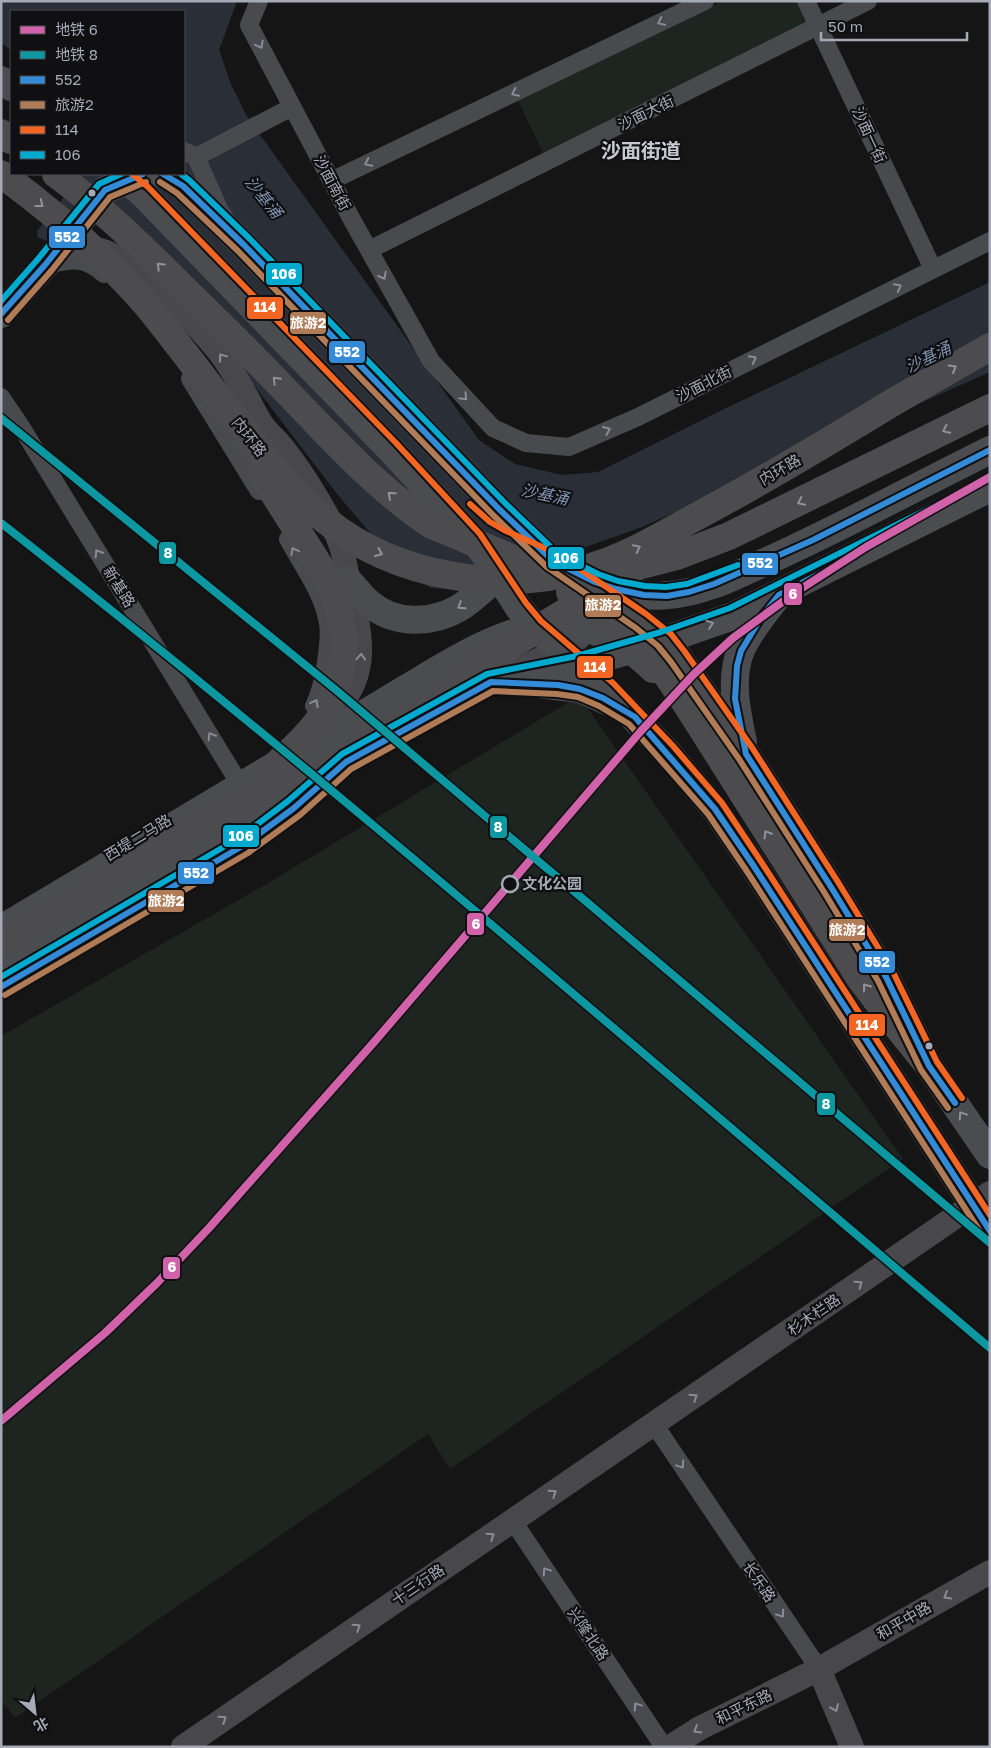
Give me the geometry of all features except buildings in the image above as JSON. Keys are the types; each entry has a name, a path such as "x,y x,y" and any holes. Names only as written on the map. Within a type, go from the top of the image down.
{"highway":[{"name":"内环路","path":"1,174 56,216 106,260 146,304 261,453 282,478 322,518 364,546 403,563 448,575 486,580 535,580 567,574 612,560 742,492 990,347"},
{"path":"61,175 108,185 150,256 243,346 361,469 406,508 468,550 553,584 616,621 654,656 687,704 860,978 882,1009 930,1066"},
{"path":"173,338 314,556 329,581 340,608 344,647 338,686 321,719 293,750 275,760"},
{"path":"1,945 170,843 287,780 673,548 895,401"},
{"path":"430,524 523,563 552,573 581,576 610,574 678,556 730,536 990,408"}],"main road":[{"path":"136,175 176,213 461,507 485,529 500,538 524,543"},
{"path":"1,314 45,265 108,185 140,175"},
{"path":"165,175 184,186 244,245 524,543 641,621 664,640 746,754 831,887 886,977 930,1066 990,1155"},
{"path":"108,185 163,214 390,449 474,540 519,608 535,627 571,652 635,717 693,782 734,836 981,1199 990,1231"},
{"path":"45,265 70,253 86,248 99,249 110,253 137,270 188,318 223,358 235,376 262,425 272,456 293,500 348,580 369,603 382,612 402,619 422,620 442,617 461,607 499,576"},
{"path":"553,561 595,582 616,589 644,595 667,596 689,592 714,584 821,536 990,450"},
{"path":"1,970 147,887 346,762 425,717 492,682 571,652 664,640 733,616 990,488"},
{"path":"821,536 835,566"},
{"path":"553,561 579,596 588,617 588,624 571,652"},
{"name":"西堤二马路","path":"1,920 236,778 275,760 336,710 356,679 361,653 361,637 348,580"},
{"path":"746,754 735,699 740,651 779,594"},
{"path":"1,929 275,760 476,649 509,634 541,627 575,626 594,630 625,646 644,661 687,704"},
{"path":"492,682 558,685 580,689 603,698 635,717"},
{"path":"1,956 214,829 272,797 346,762"},
{"path":"1,988 244,845 300,804 346,762"},
{"name":"杉木栏路","path":"654,1424 981,1199"},
{"name":"十三行路","path":"183,1747 654,1424"},
{"name":"和平中路","path":"818,1670 990,1572"},
{"name":"和平东路","path":"670,1747 700,1728 818,1670"},
{"name":"长乐路","path":"818,1670 852,1747"}],"street":[{"name":"沙面南街","path":"259,1 249,25 287,109 331,181 431,361"},
{"path":"331,181 705,1"},
{"name":"沙面一街","path":"806,1 933,269"},
{"name":"沙面大街","path":"369,250 868,1"},
{"path":"244,245 220,211 190,154 287,109"},
{"name":"沙面北街","path":"431,361 493,428 526,443 568,447 638,417 990,241"},
{"path":"45,265 68,260 84,261 102,272 130,300 182,368 217,421 287,537 325,609 328,624 328,652 322,690 303,723 275,760"},
{"name":"新基路","path":"1,397 236,778"},
{"name":"长乐路","path":"654,1424 818,1670"},
{"name":"兴隆北路","path":"513,1521 664,1747"}],"shaded area":[{"path":"723,1 796,1 808,26 544,155 518,101"},
{"name":"文化公园","path":"579,696 903,1159 450,1469 428,1434 15,1718 1,1700 1,1036 263,886"}],"water":[{"name":"沙基涌","path":"1,1 237,1 219,50 231,84 246,115 479,440 515,464 562,475 598,472 716,413 990,282 990,372 642,527 580,549 453,589 431,588 405,574 337,494 218,338 96,222 48,241 38,238 37,231 81,175 185,175 185,10 10,10 10,175 1,186"}],"pier":[{"path":"1,43 10,49 10,175 1,186"}],"metro line":[{"name":"8","path":"1,418 336,690 990,1243"},
{"name":"6","path":"1,1421 105,1333 157,1283 209,1228 375,1041 641,731 694,674 733,638 796,592 866,547 990,477"},
{"name":"8","path":"1,523 127,623 376,827 990,1348"}],"transit line":[{"name":"106","path":"1,301 99,184 119,175"},
{"name":"114","path":"133,175 148,187 396,443 480,534 526,603 541,621 613,683 673,746 722,803 990,1215"},
{"name":"552","path":"1,314 45,265 105,190 141,175"},
{"name":"552","path":"165,175 183,186 244,245 499,509 553,561 595,582 616,589 644,595 667,596 689,592 714,584 813,540 990,450"},
{"name":"106","path":"182,175 250,239 505,503 558,554 598,574 618,581 645,586 666,587 687,584 738,565"},
{"name":"旅游2","path":"8,320 52,270 110,197 146,182"},
{"name":"旅游2","path":"160,182 177,193 238,251 493,515 547,567 636,628 658,646 739,759 824,892 878,981 921,1070 948,1108"},
{"name":"106","path":"1,977 239,838 288,801 342,754 487,674 577,656 661,632 730,608 986,480"},
{"name":"114","path":"470,504 490,522 504,530 558,554 646,614 671,634 753,749 838,882 893,972 937,1062 962,1098"},
{"name":"552","path":"838,564 779,595 762,616 741,651 737,666 735,699 746,754 886,977 929,1066 955,1103"},
{"name":"552","path":"1,987 244,845 294,808 346,762 491,682 558,685 580,689 603,698 635,717 715,809 990,1231"},
{"name":"旅游2","path":"5,995 248,853 300,815 351,769 493,691 557,694 578,697 599,706 629,724 708,814 983,1236"}],"place":[{"name":"文化公园","path":"510,884"}],"district":[{"name":"沙面街道","path":"641,151"}]}
